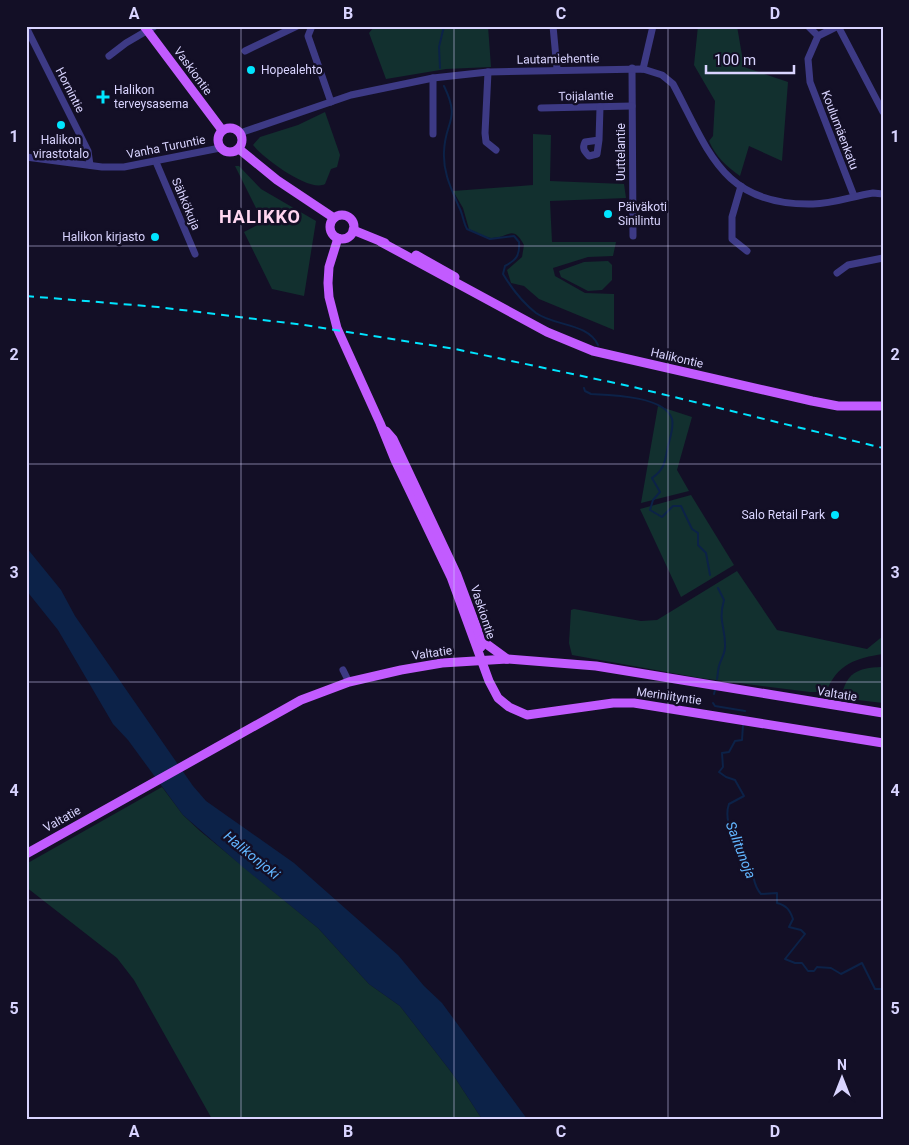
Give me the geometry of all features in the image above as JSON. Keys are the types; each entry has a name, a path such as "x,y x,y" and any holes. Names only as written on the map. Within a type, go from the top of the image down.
{"main road":[{"name":"Vaskiontie","path":"148,28 222,130"},
{"path":"231,127 240,133 242,140 239,148 229,152 220,148 217,139 222,130 231,127"},
{"path":"239,148 277,180 334,218"},
{"path":"340,215 347,217 352,222 353,230 348,236 338,238 330,229 334,218 340,215"},
{"name":"Halikontie","path":"353,230 419,257 468,284 477,293 547,332 593,351 838,406 883,406"},
{"name":"Vaskiontie","path":"338,238 329,267 329,297 337,328 395,460 451,577 482,660"},
{"name":"Vaskiontie","path":"380,423 392,439 457,575 481,640 482,660"},
{"path":"481,640 508,659"},
{"name":"Valtatie","path":"26,854 301,700 349,682 442,663 508,659 596,666 883,713"},
{"name":"Meriniityntie","path":"482,660 489,681 498,698 508,707 528,715 613,703 634,703 883,743"}],"street":[{"path":"245,52 297,26 308,36 331,102"},
{"path":"308,36 312,26"},
{"path":"553,26 557,69"},
{"path":"643,69 653,26"},
{"path":"808,26 818,36 838,26 883,112"},
{"name":"Hornintie","path":"26,27 88,151 90,165"},
{"path":"109,56 148,28"},
{"name":"Koulumäenkatu","path":"818,36 808,59 810,82 854,196"},
{"name":"Uuttelantie","path":"632,68 633,236"},
{"name":"Lautamiehentie","path":"240,133 331,102 383,88 434,78 488,72 557,69 643,69 662,75 672,84 711,158 724,175 755,194 788,203 820,204 854,196 883,194"},
{"path":"488,72 485,133 486,142 496,150"},
{"path":"433,134 434,78"},
{"name":"Toijalantie","path":"541,108 632,106"},
{"path":"599,140 600,107"},
{"name":"Vanha Turuntie","path":"26,157 124,167 220,148"},
{"name":"Sähkökuja","path":"156,162 195,254"},
{"path":"741,186 732,217 732,238 747,251"},
{"path":"837,274 848,265 883,258"},
{"path":"343,670 349,682"}],"green space":[{"path":"375,26 488,26 491,67 446,69 386,79 369,33"},
{"path":"698,26 737,26 744,67 788,82 782,161 749,146 740,176 726,165 715,152 709,141 713,136 715,101 694,65"},
{"path":"325,112 340,155 337,167 331,169 325,184 309,184 298,179 266,158 253,145 260,137 298,125"},
{"path":"533,134 551,135 550,181 624,184 626,198 550,201 552,242 616,242 613,256 588,257 553,268 555,276 585,293 614,294 614,330 539,299 524,286 511,283 507,270 522,257 524,245 520,238 513,233 491,238 469,229 463,208 453,191 533,185"},
{"path":"235,166 239,166 261,189 316,221 304,296 272,289 244,232 263,222"},
{"path":"608,261 612,265 612,280 602,290 588,291 561,277 559,271 584,262"},
{"path":"658,406 692,417 677,470 689,491 641,503"},
{"path":"691,495 734,565 681,597 640,509"},
{"path":"737,571 777,630 867,649 883,636 883,654 856,660 849,664 830,682 826,692 810,692 700,678 572,655 569,643 571,610 641,621 657,620"},
{"path":"881,667 883,703 841,698 850,677 865,669"},
{"path":"162,787 183,815 200,831 318,928 369,984 400,1006 452,1073 482,1119 212,1119 134,980 117,958 26,887 26,864"}],"water":[{"name":"Halikonjoki","path":"26,547 61,590 75,616 193,786 206,801 294,863 398,955 424,986 442,1003 527,1119 482,1119 452,1073 400,1006 369,984 318,928 183,815 128,740 113,724 58,630 26,590"}],"waterway":[{"name":"Salitunoja","path":"440,68 439,47 444,26"},
{"name":"Salitunoja","path":"444,86 449,98 452,114 445,141 445,167 448,180 467,229 490,239 514,236 519,242 519,251 515,259 505,266 503,274 514,290 536,313 587,333 598,345"},
{"name":"Salitunoja","path":"584,388 585,391 591,394 624,396 649,401 667,411 672,419 672,429 664,464 660,471 652,478 660,492 653,500 650,510 662,517 673,506 681,506 692,529 698,533 698,545 706,553 710,575"},
{"name":"Salitunoja","path":"717,679 725,647 722,618 724,600 718,588"},
{"name":"Salitunoja","path":"714,694 715,690"},
{"name":"Salitunoja","path":"713,703 715,706 745,711"},
{"name":"Salitunoja","path":"743,725 742,740 735,741 729,752 722,753 723,767 719,772 735,780 744,796 729,804 727,811 728,819 732,835 750,867 756,887 761,894 777,893 777,903 787,908 793,919 789,927 801,930 805,934 785,959 795,963 802,963 808,971 814,971 817,967 831,968 841,974 862,963 875,989 883,989"}],"railway":[{"path":"26,296 158,307 304,325 455,349 629,386 883,448"}],"place":[{"name":"Hopealehto","path":"251,70"},
{"name":"Halikon terveysasema","path":"103,97"},
{"name":"Halikon virastotalo","path":"61,125"},
{"name":"Päiväkoti Sinilintu","path":"608,214"},
{"name":"Halikon kirjasto","path":"155,237"},
{"name":"Salo Retail Park","path":"835,515"}],"district":[{"name":"HALIKKO","path":"260,217"}]}
